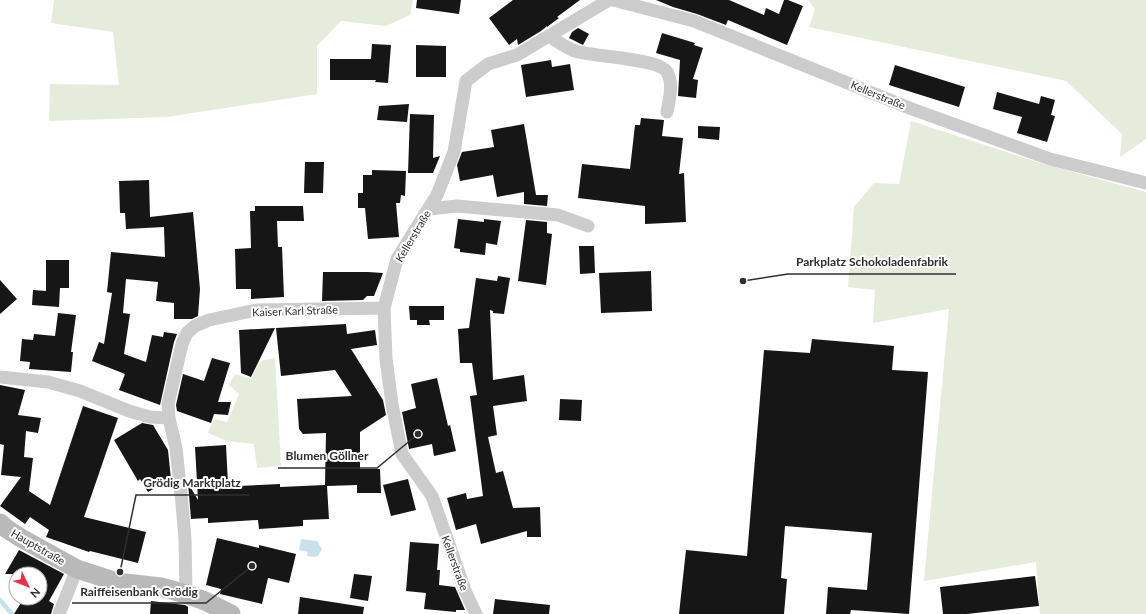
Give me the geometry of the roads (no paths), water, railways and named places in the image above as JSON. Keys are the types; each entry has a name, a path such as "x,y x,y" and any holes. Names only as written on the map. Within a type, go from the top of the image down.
{"main road":[{"name":"Hauptstraße","path":"0,523 21,538 76,569 117,582 161,587 186,594"},
{"path":"186,594 206,601 231,614"}],"street":[{"name":"Kellerstraße","path":"476,614 466,593 432,496 402,454 392,404 386,359 384,308 397,259 437,195 454,152 466,81 488,64 517,55 609,0"},
{"name":"Kellerstraße","path":"613,0 694,21 912,109 1050,159 1146,183"},
{"path":"549,36 574,51 651,63 664,68 667,73 670,89 667,112"},
{"path":"429,209 457,206 558,215 588,226"},
{"name":"Kaiser Karl Straße","path":"186,594 182,504 176,448 169,418 168,404 182,344 187,333 195,326 209,320 256,310 384,308"},
{"path":"0,377 48,382 80,391 129,411 150,417 169,418"},
{"path":"59,614 76,569"}],"water":[{"path":"301,539 317,541 322,549 318,556 307,556 308,552 299,550"}],"waterway":[{"path":"0,600 12,614"}],"place":[{"name":"Parkplatz Schokoladenfabrik","path":"743,281"},
{"name":"Blumen Göllner","path":"418,434"},
{"name":"Raiffeisenbank Grödig","path":"252,566"},
{"name":"Grödig Marktplatz","path":"120,572"}]}
